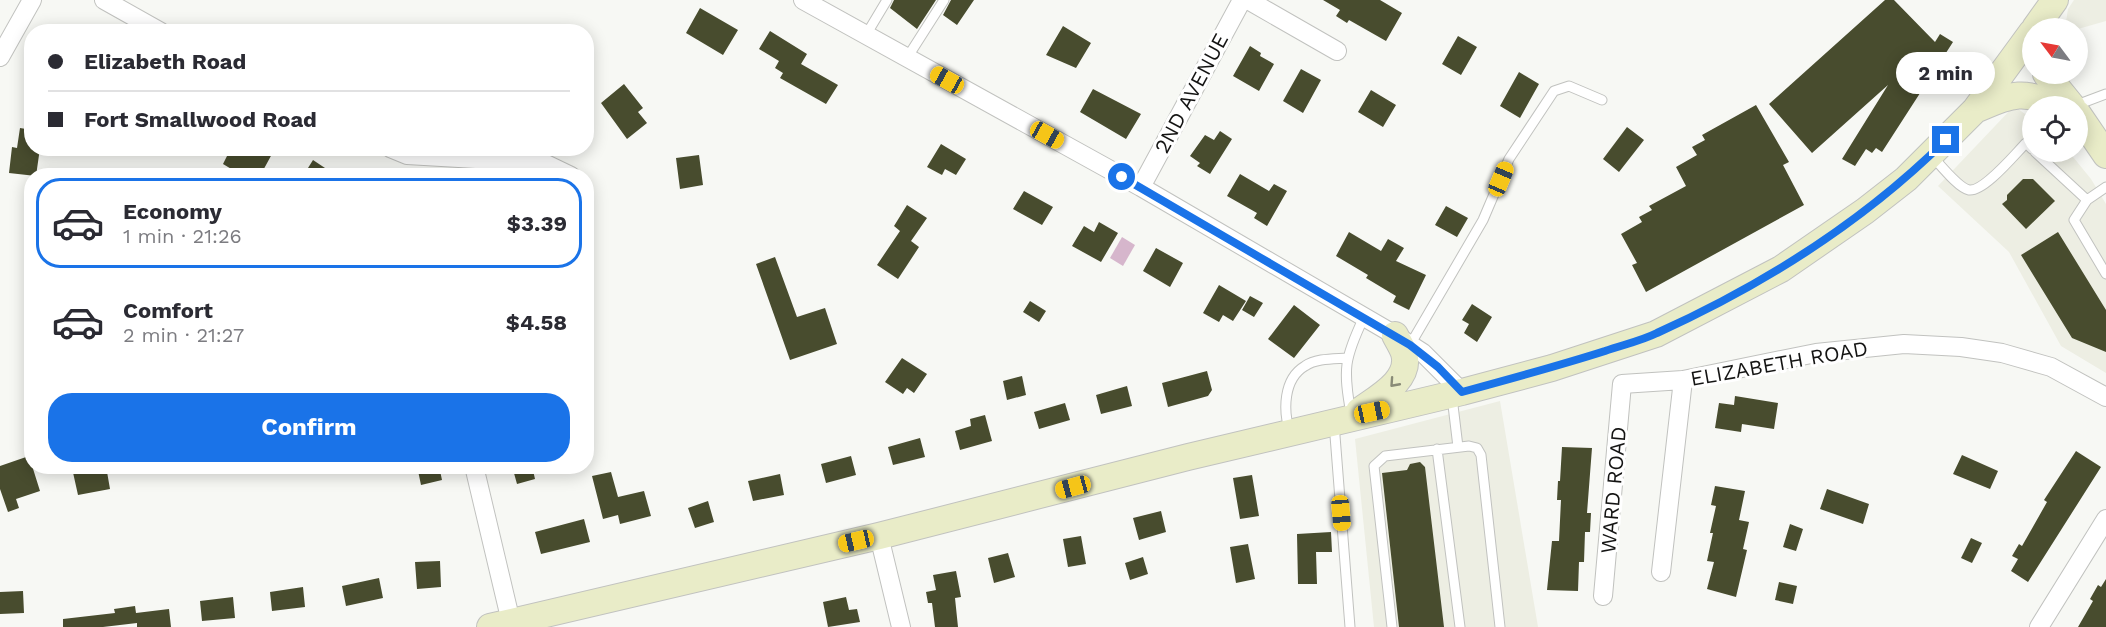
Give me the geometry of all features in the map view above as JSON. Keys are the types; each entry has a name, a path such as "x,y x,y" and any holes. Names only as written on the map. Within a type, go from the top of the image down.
{"main road":[{"path":"2045,18 2055,0"},
{"path":"2058,18 2060,0"},
{"path":"500,625 879,536 1290,432 1456,393 1552,368 1656,334 1781,269 1865,211 1906,179 1975,110 2022,53"},
{"path":"1975,110 2006,97 2020,94 2035,96"},
{"path":"2088,130 2106,155"},
{"path":"1343,419 1392,387 1404,371 1402,340"}],"street":[{"path":"0,57 32,0"},
{"path":"104,0 147,24"},
{"path":"803,0 1141,187 1364,317 1402,340 1438,367 1456,393"},
{"name":"2ND AVENUE","path":"1141,187 1242,0"},
{"path":"1248,0 1337,51"},
{"path":"422,156 544,164 553,168"},
{"name":"ELIZABETH ROAD","path":"1622,384 1683,380 1816,353 1904,344 1961,347 2001,353 2051,367 2106,397"},
{"path":"1661,572 1683,380"},
{"name":"WARD ROAD","path":"1603,596 1622,384"},
{"path":"475,474 500,625"},
{"path":"2039,627 2106,519"},
{"path":"879,536 901,627"}],"lane":[{"path":"866,35 886,0"},
{"path":"907,58 944,0"},
{"path":"1402,340 1484,220 1509,159 1554,91 1569,86 1602,100"},
{"path":"2088,103 2106,94"},
{"path":"1931,154 1960,185 1970,190 1982,187 2022,148"},
{"path":"2047,162 2087,200"},
{"path":"2106,187 2087,200 2073,220 2106,274"},
{"path":"1350,627 1343,419 1347,358 1364,317"},
{"path":"1290,432 1284,415 1286,396 1294,378 1304,366 1314,362 1347,358"},
{"path":"1456,393 1458,447"},
{"path":"1392,627 1374,466 1385,456 1472,446 1481,455 1500,627"},
{"path":"1437,449 1460,627"}],"shaded area":[{"path":"2074,0 2106,0 2106,21 2088,26 2088,18 2067,18 2068,9"},
{"path":"2014,106 2022,112 2022,162 2077,162 2106,204 2106,373 2061,346 2009,252 1938,186"},
{"path":"1122,237 1135,245 1123,266 1110,258"},
{"path":"1500,401 1538,627 1374,627 1355,439"}],"building":[{"path":"894,0 936,0 917,29 890,8"},
{"path":"951,0 974,0 957,25 943,15"},
{"path":"1323,0 1380,0 1402,13 1386,41 1349,20 1347,23 1336,16 1340,10"},
{"path":"1885,0 1894,0 1935,42 1940,34 1953,42 1882,152 1876,148 1872,153 1866,149 1855,166 1842,159 1888,85 1812,153 1769,104"},
{"path":"700,8 738,30 723,55 686,33"},
{"path":"1063,26 1091,43 1076,68 1046,55"},
{"path":"770,31 807,54 801,64 838,85 826,104 780,78 783,73 775,68 779,61 759,49"},
{"path":"1458,36 1477,47 1461,75 1442,64"},
{"path":"1250,46 1261,53 1260,56 1274,64 1259,91 1233,76"},
{"path":"1301,69 1321,80 1303,113 1283,101"},
{"path":"1519,72 1539,84 1520,118 1500,106"},
{"path":"624,84 643,108 638,112 647,123 627,139 601,103"},
{"path":"1093,89 1141,114 1126,139 1080,112"},
{"path":"1371,90 1396,105 1383,127 1358,112"},
{"path":"1756,105 1789,162 1783,165 1804,205 1646,292 1632,265 1637,263 1621,234 1642,222 1639,217 1652,210 1649,206 1686,186 1676,167 1697,155 1692,147 1705,140 1702,135"},
{"path":"1627,127 1644,140 1619,172 1603,159"},
{"path":"20,128 24,129 24,156 39,156 37,168 24,168 24,175 9,173 12,147 17,148"},
{"path":"1220,131 1232,139 1210,174 1197,166 1200,163 1190,156 1205,135 1214,140"},
{"path":"941,144 966,159 956,175 945,169 942,175 927,167"},
{"path":"699,155 703,185 680,189 676,158"},
{"path":"227,156 271,156 264,168 230,168 223,164"},
{"path":"313,160 325,168 308,168"},
{"path":"1240,174 1269,191 1274,184 1287,191 1267,226 1254,218 1257,213 1227,196"},
{"path":"2023,179 2033,179 2055,201 2026,229 2002,204 2007,200 2007,195"},
{"path":"1024,191 1053,207 1042,225 1013,209"},
{"path":"907,205 927,218 911,241 919,247 898,279 877,265 900,231 894,226"},
{"path":"1446,206 1468,218 1457,237 1435,225"},
{"path":"1099,222 1118,233 1101,262 1072,246 1084,226 1094,232"},
{"path":"1349,232 1381,251 1388,239 1404,248 1396,261 1426,275 1409,310 1393,302 1396,296 1366,278 1368,275 1336,256"},
{"path":"2058,232 2106,310 2106,352 2072,338 2021,255"},
{"path":"1156,248 1183,263 1170,287 1143,271"},
{"path":"775,257 797,317 825,308 837,344 790,360 756,264"},
{"path":"1219,285 1246,301 1233,321 1223,315 1219,322 1203,313"},
{"path":"1250,296 1263,303 1254,317 1242,310"},
{"path":"1030,301 1046,311 1039,322 1023,312"},
{"path":"1472,304 1492,317 1477,342 1464,333 1469,324 1462,320"},
{"path":"1294,305 1320,325 1294,358 1268,339"},
{"path":"902,358 927,374 914,393 907,388 903,394 885,382"},
{"path":"1207,371 1212,390 1208,396 1168,407 1162,383"},
{"path":"1022,376 1026,395 1007,400 1003,381"},
{"path":"1127,386 1132,406 1101,414 1096,395"},
{"path":"1735,396 1778,403 1774,429 1742,424 1741,432 1715,428 1719,403 1734,405"},
{"path":"1065,403 1070,420 1039,429 1034,412"},
{"path":"985,415 992,441 960,450 955,431 971,426 970,419"},
{"path":"920,438 925,457 893,465 888,447"},
{"path":"1562,447 1592,448 1587,513 1591,513 1590,532 1585,532 1584,562 1579,562 1578,591 1547,590 1552,541 1559,541 1561,500 1557,500"},
{"path":"2076,451 2101,467 2028,582 2011,571 2018,559 2012,556 2019,544 2022,546 2047,502 2044,500"},
{"path":"1962,455 1998,471 1990,489 1953,474"},
{"path":"851,456 856,475 826,483 821,464"},
{"path":"24,458 24,474 35,474 40,491 16,499 19,508 8,512 0,489 0,466"},
{"path":"1420,462 1425,467 1444,627 1399,627 1382,473 1407,470 1410,464"},
{"path":"611,472 618,497 644,491 651,516 620,524 618,515 603,519 592,476"},
{"path":"73,474 107,474 110,489 78,495"},
{"path":"419,474 441,474 442,480 421,485"},
{"path":"514,474 534,474 535,479 517,484"},
{"path":"780,474 784,495 753,501 748,481"},
{"path":"1252,475 1259,516 1240,519 1233,478"},
{"path":"1715,486 1745,491 1739,520 1749,522 1743,549 1747,550 1736,597 1707,589 1714,562 1707,561 1716,506 1711,505"},
{"path":"1827,489 1869,504 1863,524 1820,509"},
{"path":"708,501 714,522 695,528 688,508"},
{"path":"1161,511 1166,532 1139,540 1133,518"},
{"path":"584,519 590,542 541,554 535,532"},
{"path":"1790,524 1803,529 1796,551 1783,547"},
{"path":"1331,532 1332,552 1316,552 1317,584 1298,584 1297,534"},
{"path":"1081,536 1086,564 1068,567 1063,539"},
{"path":"1971,538 1982,543 1972,563 1961,558"},
{"path":"1248,544 1255,579 1236,583 1230,547"},
{"path":"1008,553 1015,577 994,583 988,558"},
{"path":"1143,557 1148,574 1130,580 1125,563"},
{"path":"440,561 441,587 417,589 415,562"},
{"path":"956,571 961,597 955,598 958,627 935,627 932,603 928,603 926,592 936,590 933,575"},
{"path":"379,578 383,598 346,606 342,586"},
{"path":"2106,579 2106,627 2078,627 2093,601 2090,599 2098,585 2101,587"},
{"path":"1779,582 1797,586 1793,604 1775,600"},
{"path":"303,587 305,607 272,611 270,592"},
{"path":"23,591 24,613 0,614 0,592"},
{"path":"233,597 235,618 202,621 200,601"},
{"path":"846,597 849,610 857,609 860,622 828,627 823,602"},
{"path":"135,606 136,613 169,609 171,627 137,627 137,623 103,627 63,627 63,619 115,613 114,609"}],"route":[{"path":"1122,177 1395,335 1423,353 1462,392 1552,368 1656,334 1781,269 1879,201 1906,179 1946,140"}]}
